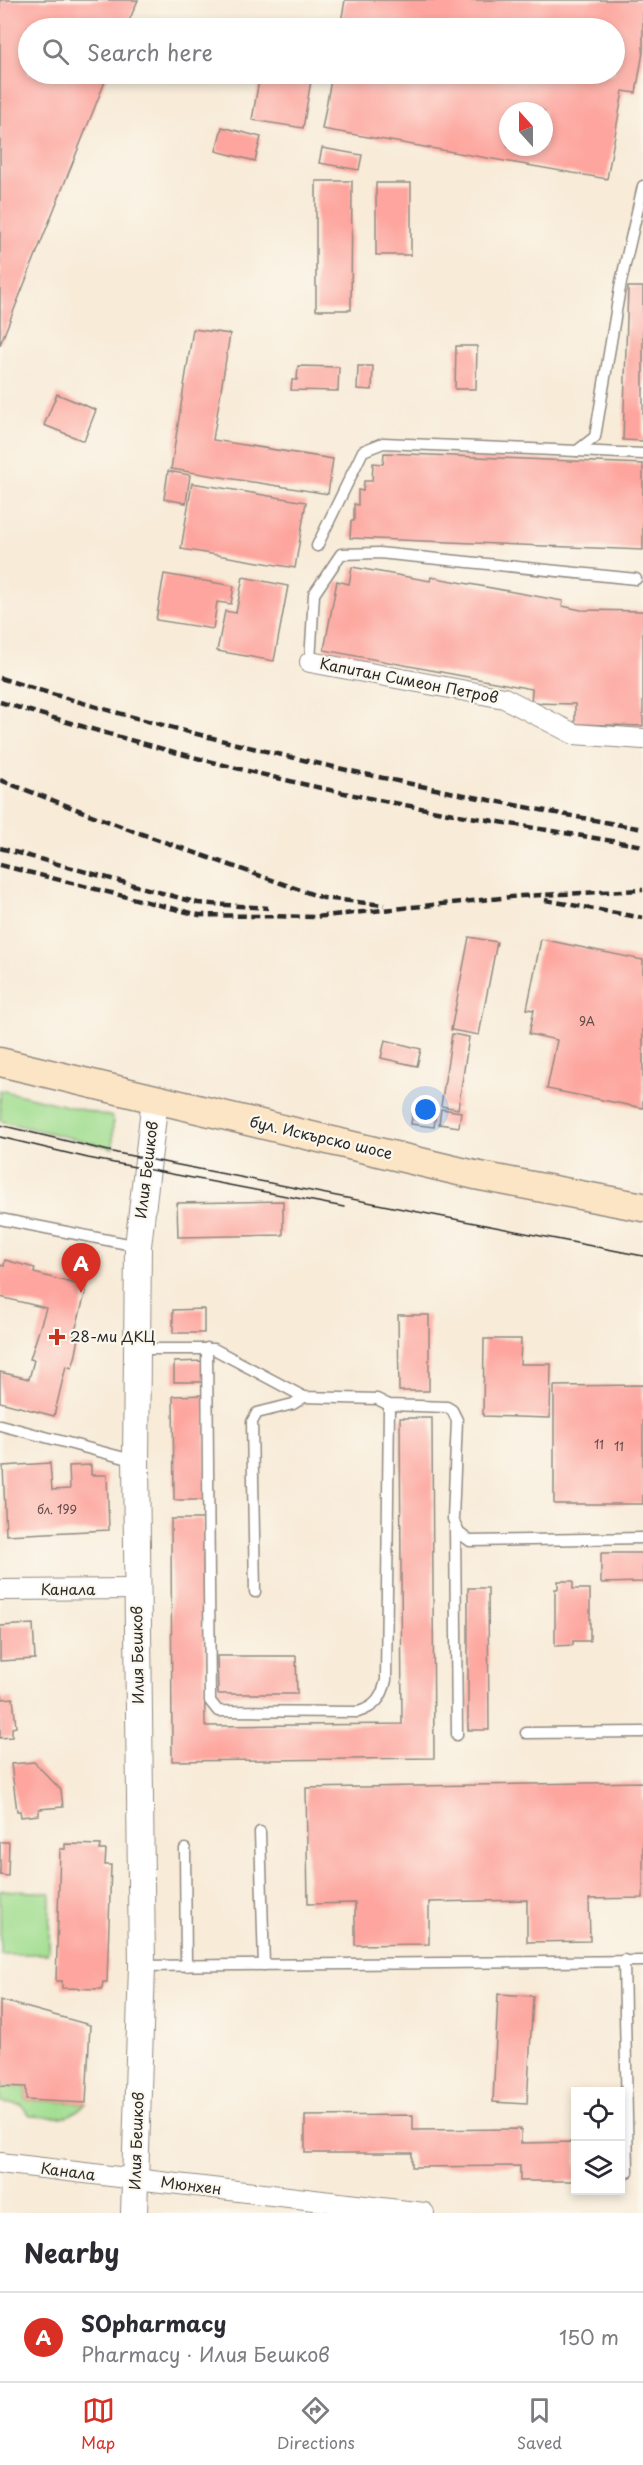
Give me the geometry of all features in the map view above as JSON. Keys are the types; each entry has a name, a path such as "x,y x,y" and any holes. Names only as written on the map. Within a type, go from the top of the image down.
{"main road":[{"name":"бул. Искърско шосе","path":"0,1062 475,1175 643,1207"}],"street":[{"name":"Капитан Симеон Петров","path":"310,662 504,698 574,734 643,739"},
{"name":"Илия Бешков","path":"134,2213 142,1966 136,1461 138,1246 155,1099"},
{"name":"Канала","path":"0,1590 137,1589"},
{"name":"Канала","path":"0,2163 136,2180"},
{"name":"Мюнхен","path":"136,2180 424,2213"}],"lane":[{"path":"577,452 595,437 621,282 643,186"},
{"path":"317,546 363,451 383,443 643,454"},
{"path":"310,662 314,594 341,554 379,553 636,579"},
{"path":"0,1219 138,1246"},
{"path":"137,1349 207,1348 222,1353 304,1397 377,1399 389,1405 447,1407 456,1414 453,1519 455,1527 457,1735"},
{"path":"207,1348 210,1701 218,1711 358,1712 368,1709 378,1701 383,1693 386,1680 389,1405"},
{"path":"255,1592 252,1422 256,1413 293,1404 304,1397"},
{"path":"0,1425 136,1461"},
{"path":"455,1527 463,1537 470,1541 643,1538"},
{"path":"526,1733 643,1732"},
{"path":"260,1832 264,1965"},
{"path":"185,1849 186,1966"},
{"path":"624,1960 627,2172"},
{"path":"142,1966 643,1960"}],"green space":[{"path":"0,1090 113,1117 113,1148 0,1121"},
{"path":"2,1890 50,1893 49,1950 47,1954 0,1954 0,1892"},
{"path":"0,2086 26,2087 26,2100 86,2103 68,2116 30,2116 22,2105 0,2103"}],"building":[{"path":"0,0 138,0 130,18 18,18 18,84 104,84 0,345"},
{"path":"345,0 643,0 643,52 636,93 623,91 607,179 322,129 330,84 625,84 625,18 342,18"},
{"path":"258,84 310,84 303,128 252,120"},
{"path":"222,127 261,137 255,161 216,151"},
{"path":"322,148 362,155 359,170 319,163"},
{"path":"316,181 352,181 351,310 316,310"},
{"path":"376,183 411,183 411,255 376,255"},
{"path":"628,287 643,287 643,441 623,440"},
{"path":"193,329 230,334 213,440 333,459 328,494 171,469"},
{"path":"456,346 477,346 476,389 455,389"},
{"path":"298,366 339,367 338,391 291,390 292,380 297,380"},
{"path":"358,366 373,366 372,390 357,389"},
{"path":"57,394 96,410 84,441 44,425"},
{"path":"384,453 643,464 643,550 350,538 351,521 354,521 354,504 358,505 358,490 363,491 364,481 372,481 373,463 383,464"},
{"path":"168,471 190,475 186,503 164,499"},
{"path":"192,483 306,502 295,568 181,549"},
{"path":"352,567 430,581 431,577 563,601 562,606 581,610 643,611 643,726 575,724 575,704 531,703 532,689 324,650 337,581 349,584"},
{"path":"164,574 234,586 231,604 217,602 213,629 156,620"},
{"path":"243,577 288,586 274,661 217,651 225,611 236,613"},
{"path":"469,937 497,942 479,1035 451,1030"},
{"path":"541,939 643,960 643,1108 547,1089 557,1040 529,1034 534,1010 527,1009"},
{"path":"452,1034 469,1037 458,1109 441,1106"},
{"path":"385,1040 421,1049 417,1066 381,1058"},
{"path":"441,1109 461,1112 459,1127 439,1124"},
{"path":"413,1110 436,1114 434,1127 411,1124"},
{"path":"283,1201 283,1235 178,1237 177,1203"},
{"name":"28-ми ДКЦ","path":"5,1260 35,1268 34,1273 87,1287 74,1335 79,1338 76,1354 72,1368 66,1366 54,1416 0,1402 0,1372 29,1379 34,1360 30,1359 46,1308 0,1297 0,1265 4,1266"},
{"path":"204,1309 204,1333 173,1333 173,1310"},
{"path":"398,1315 429,1315 429,1391 399,1391"},
{"path":"484,1339 521,1339 520,1364 551,1364 550,1418 483,1416"},
{"path":"204,1361 204,1382 174,1382 174,1362"},
{"path":"643,1385 643,1504 554,1504 554,1386"},
{"path":"206,1395 206,1500 174,1500 173,1396"},
{"path":"400,1418 432,1418 434,1758 172,1761 171,1519 203,1519 205,1726 402,1724"},
{"path":"50,1463 52,1490 70,1489 69,1466 91,1465 91,1475 107,1475 109,1530 6,1535 3,1466"},
{"path":"601,1553 643,1553 643,1582 601,1583"},
{"path":"558,1581 573,1581 573,1589 590,1589 590,1641 573,1641 573,1645 555,1646 555,1589 558,1589"},
{"path":"468,1588 488,1588 489,1730 468,1730"},
{"path":"33,1624 35,1659 0,1661 0,1626"},
{"path":"217,1656 296,1656 297,1694 218,1694"},
{"path":"2,1695 3,1699 13,1698 16,1727 12,1728 12,1737 0,1738 0,1696"},
{"path":"34,1762 61,1790 63,1807 39,1809 39,1815 21,1817 20,1811 17,1811 11,1764"},
{"path":"643,1782 643,1898 589,1899 590,1941 527,1942 527,1900 429,1902 429,1944 355,1945 355,1903 308,1904 306,1788"},
{"path":"0,1842 9,1842 8,1876 0,1875"},
{"path":"65,1844 101,1845 100,1850 106,1850 105,1865 111,1865 107,1982 103,1982 102,1989 62,1988 62,1981 56,1981 60,1849 65,1849"},
{"path":"498,1994 533,1996 527,2104 493,2102"},
{"path":"0,2000 90,2025 86,2103 26,2100 26,2087 0,2086"},
{"path":"413,2115 413,2130 521,2129 521,2143 571,2142 571,2181 520,2181 520,2166 412,2167 412,2153 305,2153 305,2116"}],"tram line":[{"path":"0,1125 117,1153 643,1256"},
{"path":"0,1137 88,1158 344,1207"}],"railway":[{"path":"0,678 159,724 319,764 643,829"},
{"path":"0,702 159,748 321,788 441,812 643,846"},
{"path":"0,780 128,829 323,898 384,905"},
{"path":"0,848 198,903 268,908"},
{"path":"0,865 199,915 314,917 521,896 643,890"},
{"path":"545,900 643,918"}],"place":[{"name":"SOpharmacy","path":"81,1293"},
{"name":"28-ми ДКЦ","path":"57,1337"}]}
